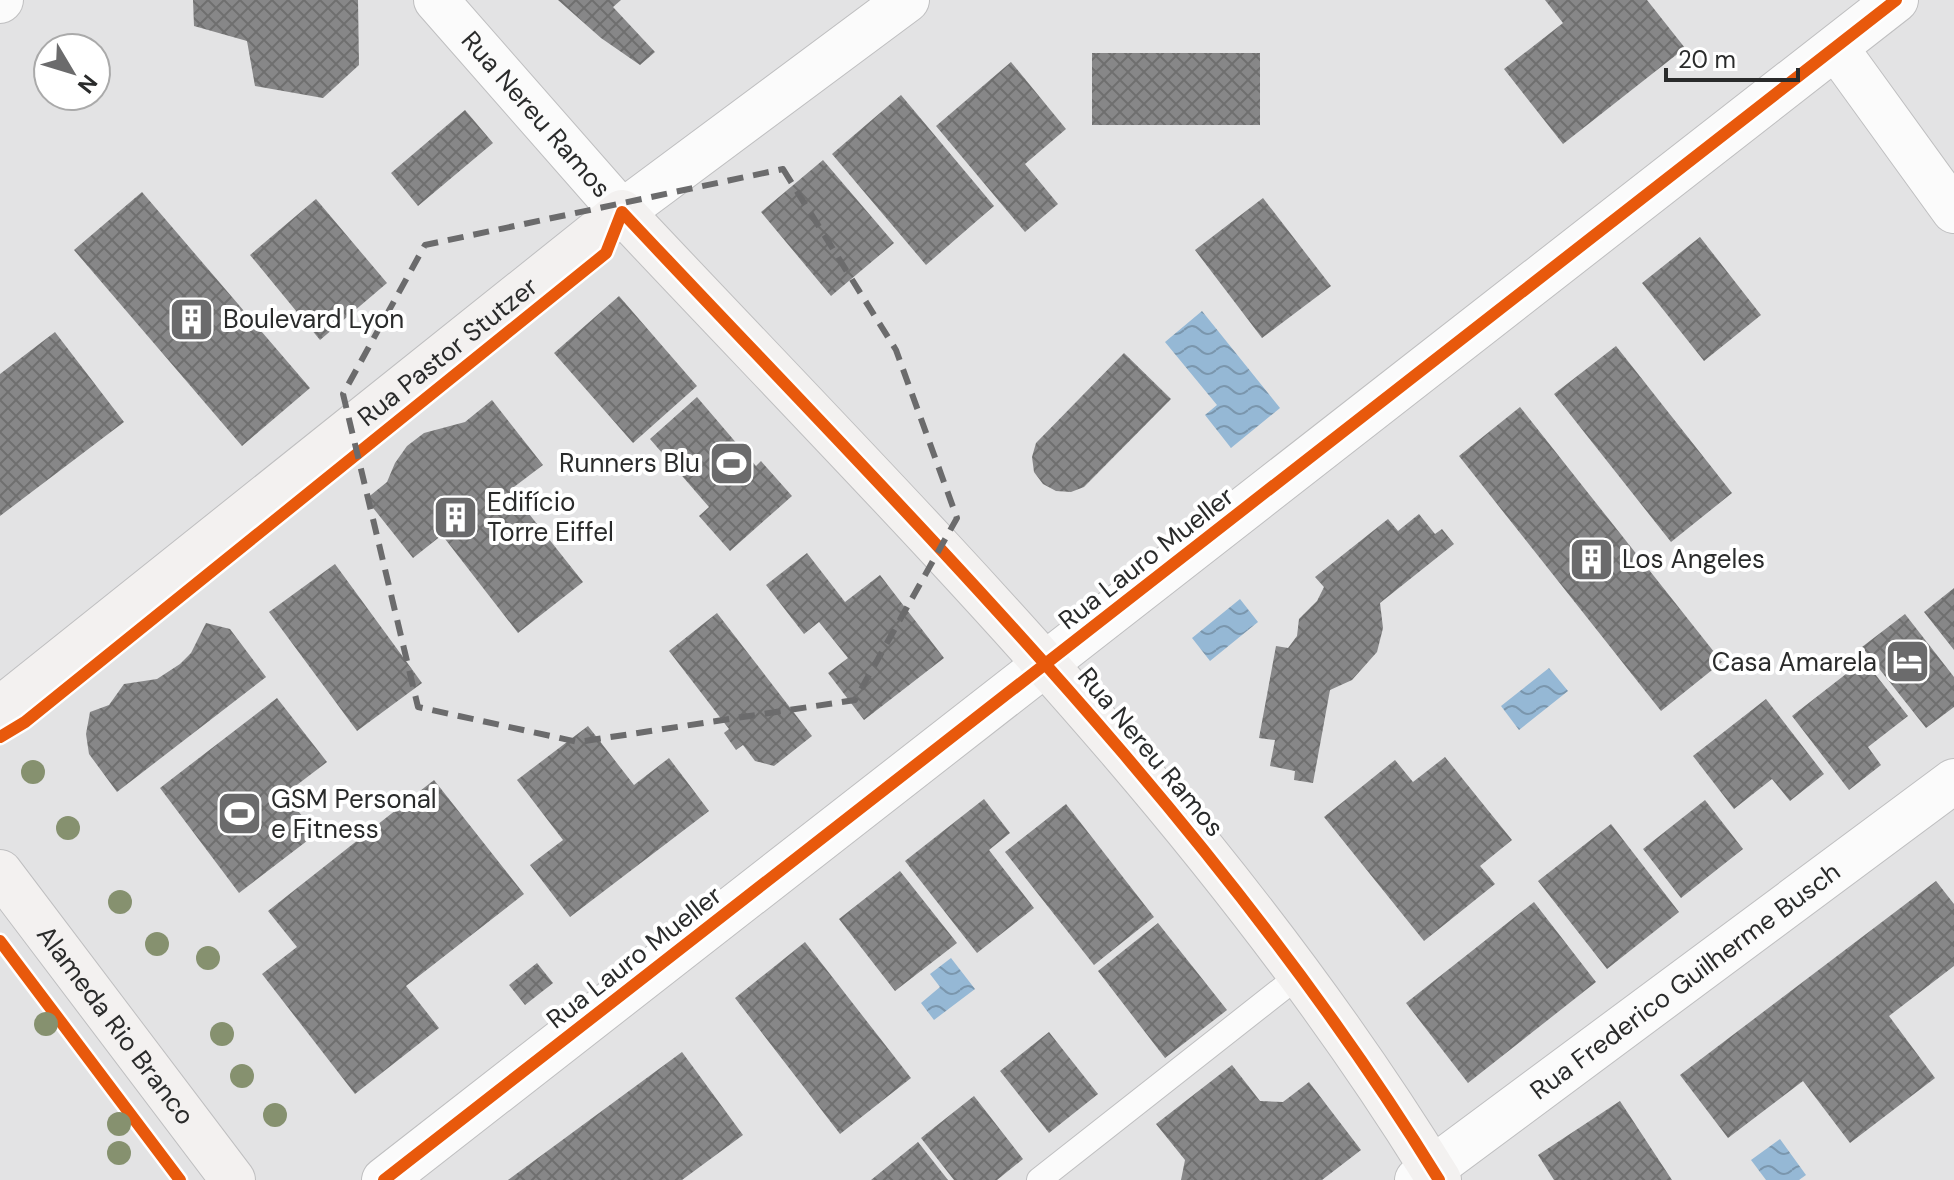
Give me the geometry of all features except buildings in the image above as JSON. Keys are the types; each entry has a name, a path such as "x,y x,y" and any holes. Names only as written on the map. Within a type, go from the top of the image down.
{"main road":[{"name":"Rua Nereu Ramos","path":"622,212 1046,663 1136,766 1302,973 1430,1176"},
{"name":"Rua Pastor Stutzer","path":"3,706 622,212"},
{"name":"Alameda Rio Branco","path":"0,872 233,1180"}],"street":[{"name":"Rua Nereu Ramos","path":"436,0 622,212"},
{"name":"Rua Pastor Stutzer","path":"622,212 907,0"},
{"name":"Rua Lauro Mueller","path":"384,1180 1896,0"},
{"path":"1836,48 1954,211"},
{"name":"Rua Frederico Guilherme Busch","path":"1430,1176 1954,781"}],"lane":[{"path":"1039,1180 1302,973"}],"highlighted area":[{"path":"783,169 896,350 957,518 855,700 578,742 418,707 343,394 425,245"}],"water":[{"path":"1202,311 1280,408 1231,448 1205,415 1217,405 1165,342"},
{"path":"1240,599 1258,622 1210,661 1192,638"},
{"path":"1549,668 1568,691 1519,730 1501,706"},
{"path":"951,958 975,989 934,1020 921,1003 940,987 930,974"},
{"path":"1780,1139 1806,1175 1799,1180 1766,1180 1751,1160"}],"cycle path":[{"path":"384,1180 1896,0"},
{"path":"0,737 25,722 606,253 622,212 949,558 1159,796 1258,919 1352,1047 1439,1180"},
{"path":"0,941 180,1180"}],"place":[{"name":"Boulevard Lyon","path":"192,319"},
{"name":"Runners Blu","path":"731,463"},
{"name":"Edifício Torre Eiffel","path":"456,517"},
{"name":"Los Angeles","path":"1591,559"},
{"name":"Casa Amarela","path":"1908,662"},
{"name":"GSM Personal e Fitness","path":"240,814"}]}
